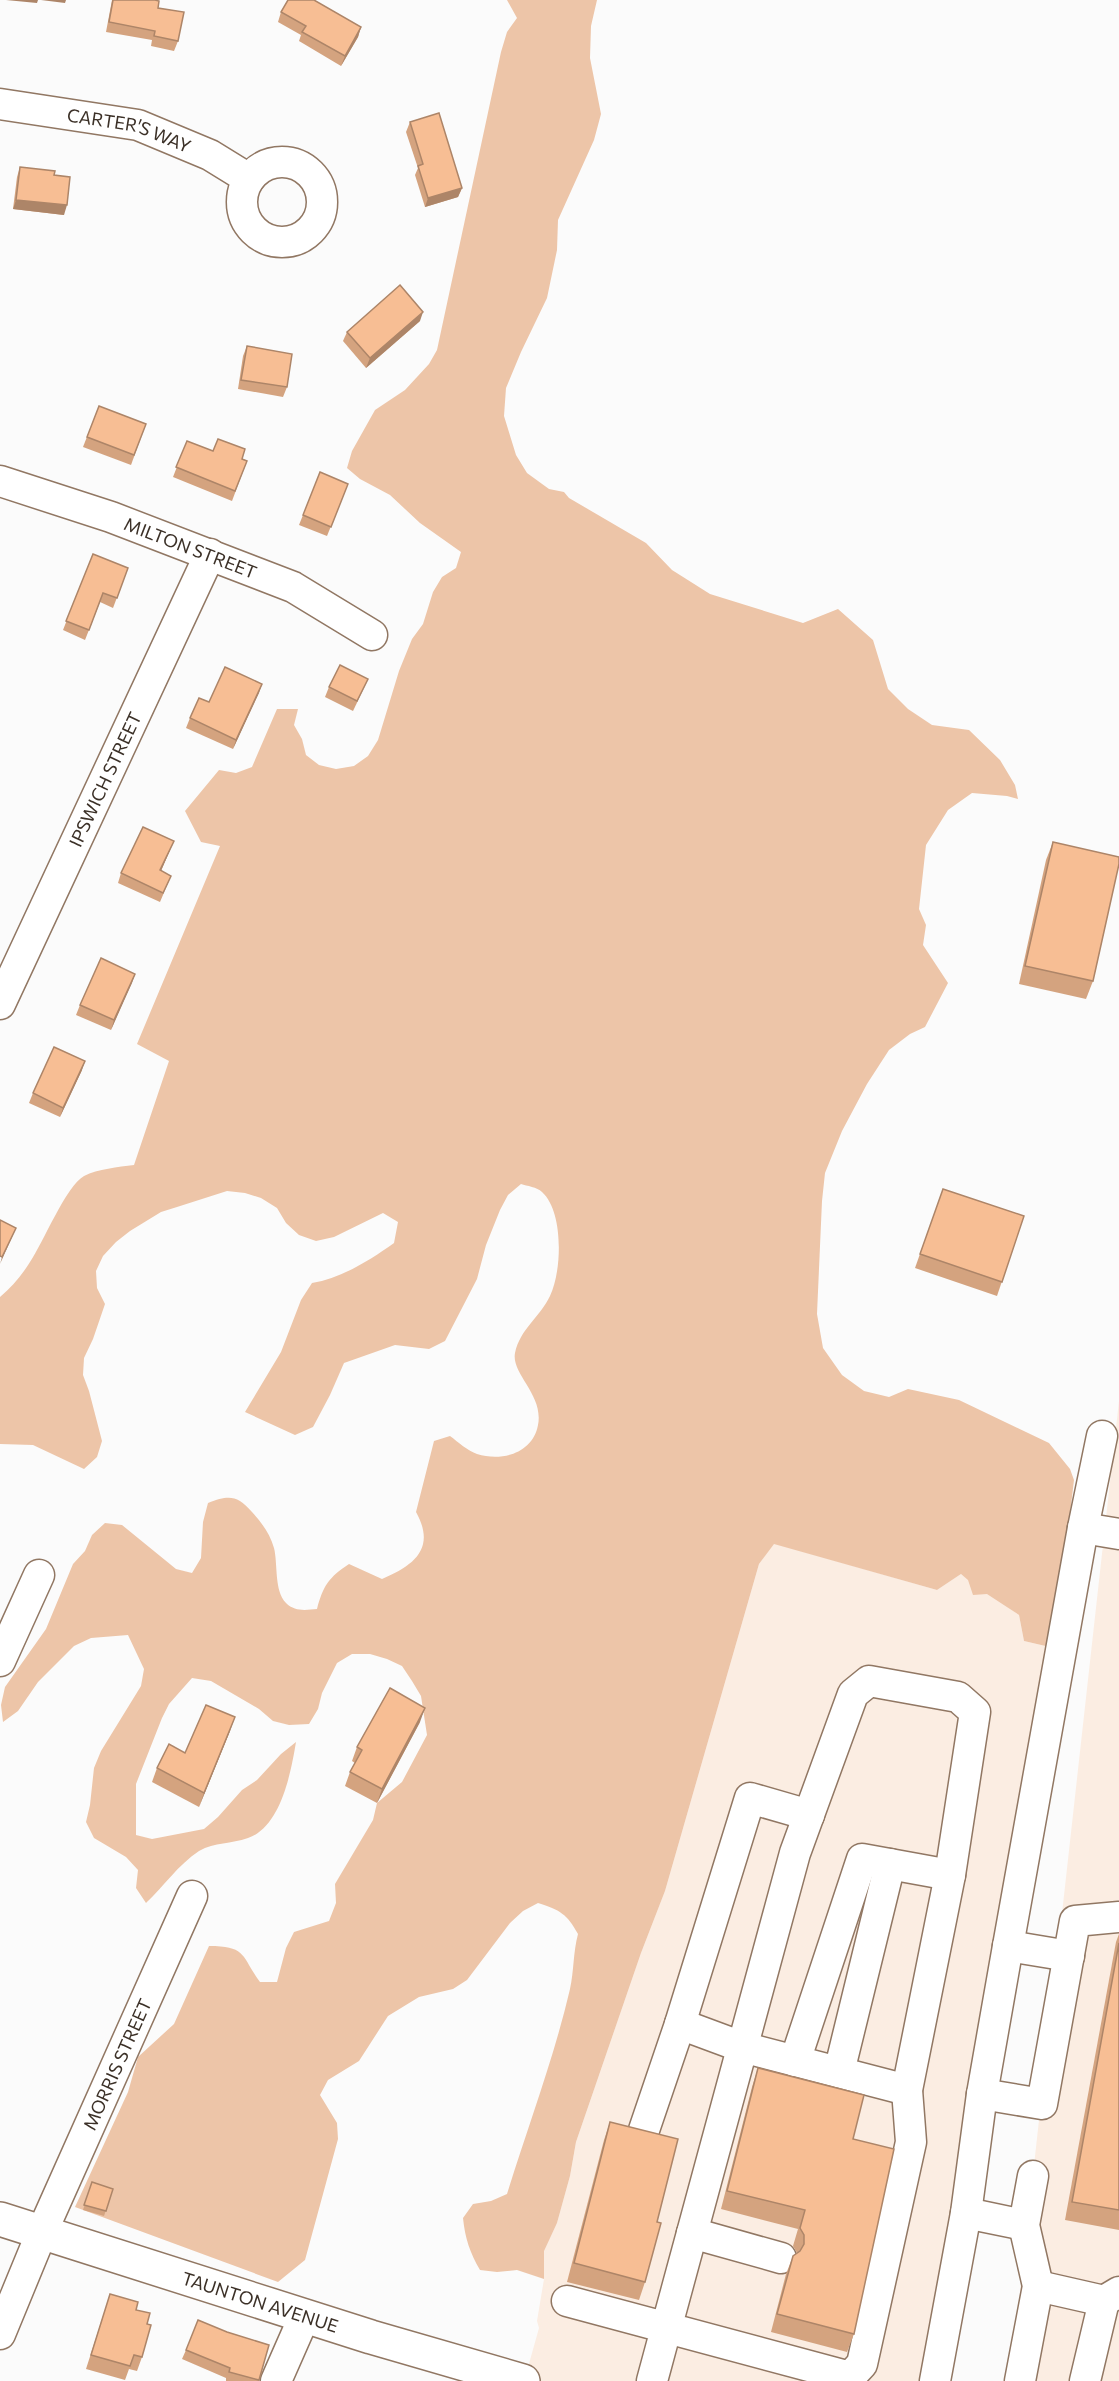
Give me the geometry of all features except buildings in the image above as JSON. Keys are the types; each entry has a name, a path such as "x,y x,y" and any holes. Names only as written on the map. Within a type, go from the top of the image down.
{"highway":[{"name":"TAUNTON AVENUE","path":"0,2218 371,2337 523,2381"}],"street":[{"name":"CARTER'S WAY","path":"0,104 138,125 210,156 249,179"},
{"name":"MILTON STREET","path":"0,481 111,517 293,587 372,635"},
{"name":"IPSWICH STREET","path":"0,1004 210,554"},
{"path":"935,2381 966,2214 982,2094 1008,1946 1083,1528 1102,1436"},
{"path":"1083,1528 1119,1534"},
{"path":"0,1661 39,1575"},
{"path":"567,2301 666,2329 850,2377 862,2364 911,2142 907,2090 950,1875 975,1712 958,1697 869,1681 853,1694 795,1853 742,2048 666,2329 652,2381"},
{"path":"644,2130 680,2024 750,1798 809,1815"},
{"path":"795,2061 862,1859 950,1875"},
{"path":"839,2072 890,1864"},
{"name":"MORRIS STREET","path":"0,2334 42,2232 192,1896"},
{"path":"982,2094 1042,2104 1075,1921 1119,1917"},
{"path":"1008,1946 1069,1956"},
{"path":"680,2024 742,2048 907,2090"},
{"path":"1020,2381 1038,2286 1024,2225 1033,2176"},
{"path":"966,2214 1024,2225"},
{"path":"692,2233 781,2258"},
{"path":"1038,2286 1112,2296 1085,2381"},
{"path":"276,2381 305,2315"}],"shaded area":[{"path":"507,0 597,0 591,26 590,58 601,114 594,140 558,220 557,250 547,298 506,388 504,416 516,455 527,473 549,489 564,492 569,498 646,543 672,570 710,594 803,623 838,609 873,640 888,689 908,709 932,725 969,730 1000,760 1015,785 1018,799 972,793 948,810 926,845 919,909 926,925 923,945 948,983 925,1027 910,1034 889,1050 867,1084 842,1131 825,1173 817,1314 823,1348 842,1375 864,1391 889,1397 908,1389 959,1400 1049,1443 1070,1469 1074,1480 1054,1648 1024,1641 1019,1615 987,1594 973,1595 968,1580 961,1574 937,1590 774,1544 759,1564 665,1891 641,1953 576,2142 570,2176 557,2223 544,2251 544,2279 517,2270 497,2272 480,2270 468,2245 463,2218 473,2204 491,2201 507,2194 564,2015 578,1934 562,1914 538,1903 523,1911 510,1923 467,1980 453,1989 419,1997 388,2016 359,2061 328,2080 320,2095 337,2123 338,2139 305,2260 278,2282 75,2207 128,2092 138,2057 174,2024 209,1946 221,1946 237,1951 246,1959 260,1982 277,1982 286,1948 294,1932 329,1921 336,1903 335,1884 373,1820 377,1803 402,1782 427,1735 421,1696 402,1666 370,1654 352,1654 337,1663 322,1693 318,1709 309,1724 289,1725 273,1721 259,1709 211,1681 192,1678 169,1704 136,1784 136,1835 152,1839 204,1829 242,1790 257,1780 281,1754 296,1742 291,1768 282,1797 269,1823 248,1838 199,1851 178,1869 146,1903 136,1888 138,1870 126,1857 94,1838 86,1822 94,1768 101,1751 141,1686 144,1669 128,1635 91,1638 74,1646 38,1682 18,1711 3,1722 1,1705 5,1687 46,1629 73,1564 85,1551 92,1535 105,1523 122,1525 176,1569 192,1573 201,1558 203,1522 208,1503 227,1498 242,1502 256,1516 270,1538 274,1548 278,1585 282,1598 289,1606 301,1610 317,1609 328,1583 336,1573 349,1564 382,1579 413,1561 423,1545 422,1525 416,1512 434,1441 450,1436 474,1453 496,1457 506,1456 523,1449 535,1435 539,1414 518,1369 515,1353 521,1337 546,1303 554,1285 559,1242 554,1213 549,1201 542,1192 535,1188 521,1184 508,1195 486,1245 477,1279 445,1341 429,1349 395,1345 344,1363 313,1427 295,1435 245,1412 281,1352 301,1300 312,1283 345,1273 394,1243 398,1222 383,1213 334,1237 316,1241 299,1235 286,1223 277,1208 261,1198 227,1191 161,1212 116,1242 103,1256 96,1271 97,1288 105,1304 84,1358 83,1375 102,1441 97,1457 84,1469 33,1445 0,1444 0,1297 27,1267 62,1203 77,1182 84,1176 95,1172 134,1165 169,1061 137,1044 220,846 201,842 185,811 219,770 236,773 252,767 277,709 298,709 294,725 302,739 306,755 319,765 336,769 354,766 368,756 378,740 399,671 412,639 423,624 433,592 442,577 456,568 461,552 420,523 390,495 360,479 347,468 352,451 375,410 405,390 429,364 437,350 501,52 507,32 517,18"},
{"path":"1119,1401 1119,2381 1010,2381"},
{"path":"773,1543 937,1590 961,1574 1019,1615 1024,1641 1054,1648 936,2381 532,2381 525,2378 539,2328 537,2321 544,2279 543,2251 557,2223 570,2176 576,2142 641,1953 665,1891 759,1564"}]}
